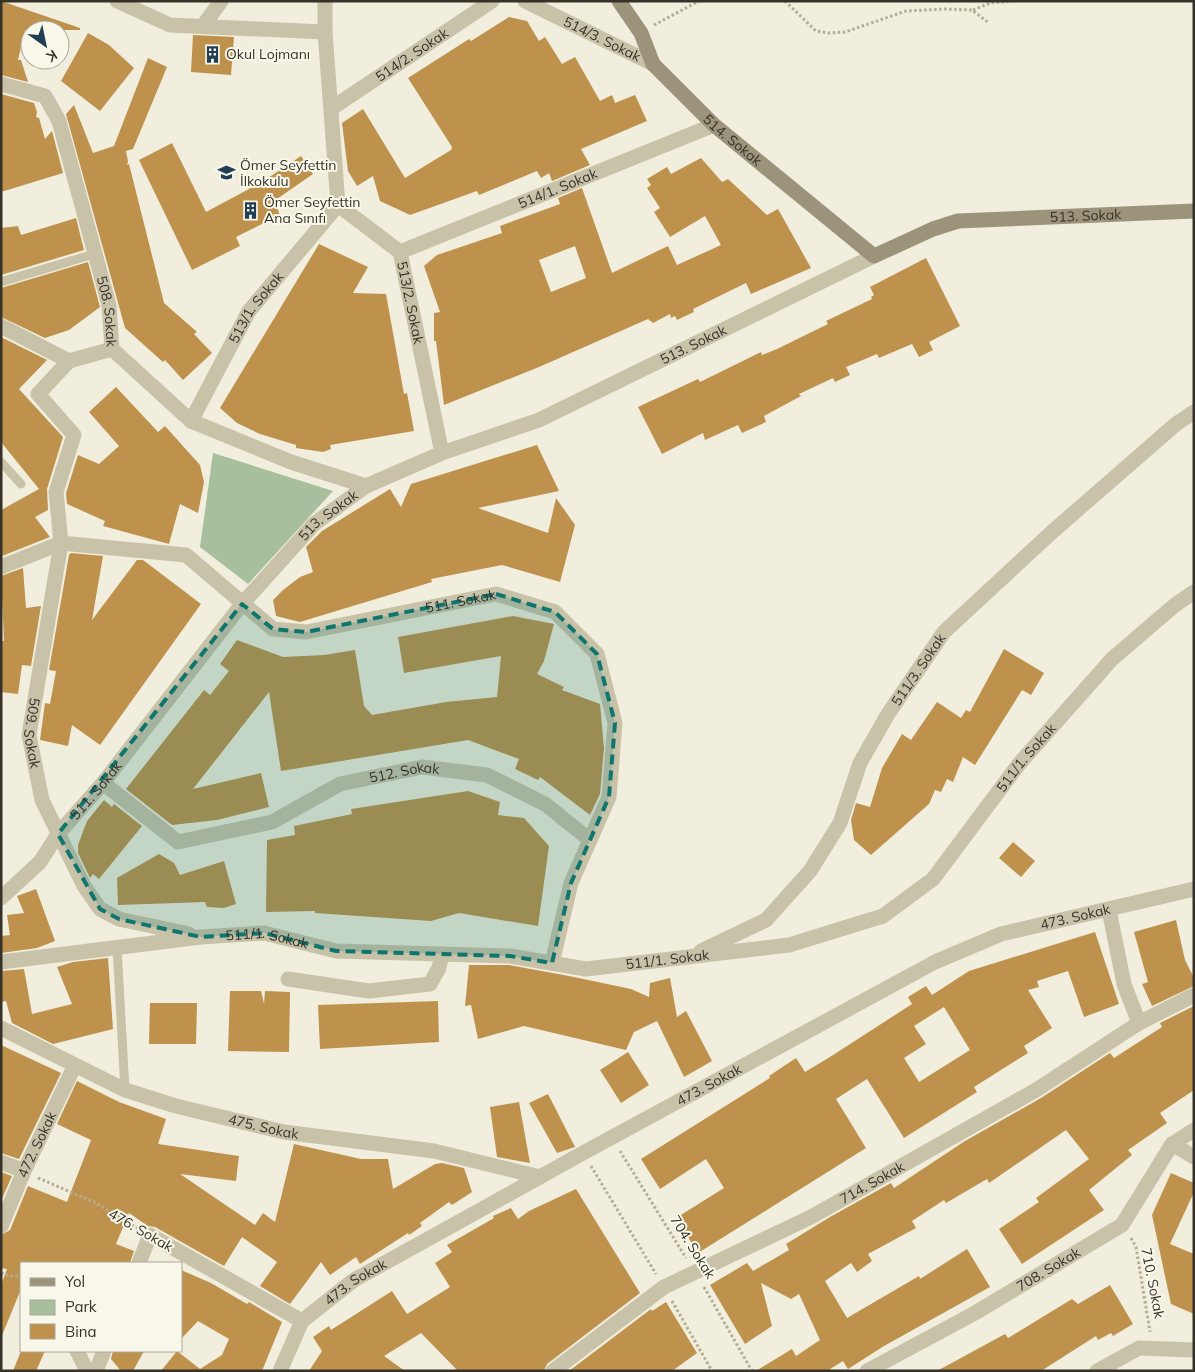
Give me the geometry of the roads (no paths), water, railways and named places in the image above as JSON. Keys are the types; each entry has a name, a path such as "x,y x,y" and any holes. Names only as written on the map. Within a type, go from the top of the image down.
{"street":[{"path":"117,1 170,25 325,32"},
{"path":"203,26 222,1"},
{"path":"325,1 325,32 338,205"},
{"name":"514/2. Sokak","path":"332,108 492,1"},
{"name":"514/3. Sokak","path":"525,1 653,64"},
{"name":"514. Sokak","path":"618,1 641,33 653,64 714,125 874,256"},
{"name":"508. Sokak","path":"1,84 45,96 59,121 109,305 112,349 190,421 291,462 366,486"},
{"name":"514/1. Sokak","path":"400,252 714,125"},
{"name":"513/2. Sokak","path":"338,205 400,252 442,453"},
{"name":"513/1. Sokak","path":"190,421 249,311 338,205"},
{"name":"513. Sokak","path":"242,604 314,524 366,486 442,453 539,420 933,229 958,221 1194,211"},
{"path":"1,326 69,361 112,349"},
{"name":"509. Sokak","path":"69,361 38,394 74,434 56,492 61,543 29,735 42,800 84,886 100,909 119,919 201,937"},
{"name":"511/3. Sokak","path":"691,955 766,920 810,871 840,823 860,762 888,714 944,632 1059,526 1176,424 1194,412"},
{"path":"1,567 61,543"},
{"name":"511. Sokak","path":"61,543 186,555 273,629 306,632 496,594 555,612 597,654 615,723 609,797 590,840"},
{"name":"511/1. Sokak","path":"1,962 201,937 264,934 336,951 510,956 586,969 691,955 789,946 883,916 933,879 1019,764 1112,659 1175,605 1194,592"},
{"name":"511. Sokak","path":"58,834 103,783 242,604"},
{"name":"512. Sokak","path":"103,783 178,842 272,822 340,784 422,767 487,776 545,804 590,840"},
{"path":"1,898 40,862 58,834"},
{"path":"552,963 571,884 590,840"},
{"name":"473. Sokak","path":"280,1371 302,1321 354,1280 583,1152 935,962 1001,934 1194,889"},
{"path":"1108,910 1124,984 1139,1023"},
{"path":"288,979 368,991 430,984 439,968 442,954"},
{"name":"714. Sokak","path":"553,1371 664,1287 811,1217 1036,1090 1139,1023 1194,995"},
{"name":"475. Sokak","path":"1,1028 125,1090 176,1106 284,1132 434,1151 540,1177"},
{"name":"472. Sokak","path":"1,1226 24,1171 75,1065"},
{"name":"708. Sokak","path":"867,1371 975,1313 1122,1225 1172,1144 1194,1130"},
{"path":"1172,1144 1194,1157"},
{"path":"1,1162 24,1171"},
{"name":"476. Sokak","path":"139,1262 150,1235 302,1321"},
{"path":"1097,1371 1139,1348 1194,1350"},
{"path":"78,1352 87,1371"},
{"path":"96,1371 104,1352"}],"lane":[{"path":"1,282 94,254"},
{"path":"1,462 21,484"},
{"path":"117,948 125,1090"}],"place":[{"name":"Okul Lojmanı","path":"212,54"},
{"name":"Ömer Seyfettin İlkokulu","path":"226,173"},
{"name":"Ömer Seyfettin Ana Sınıfı","path":"250,210"}]}
